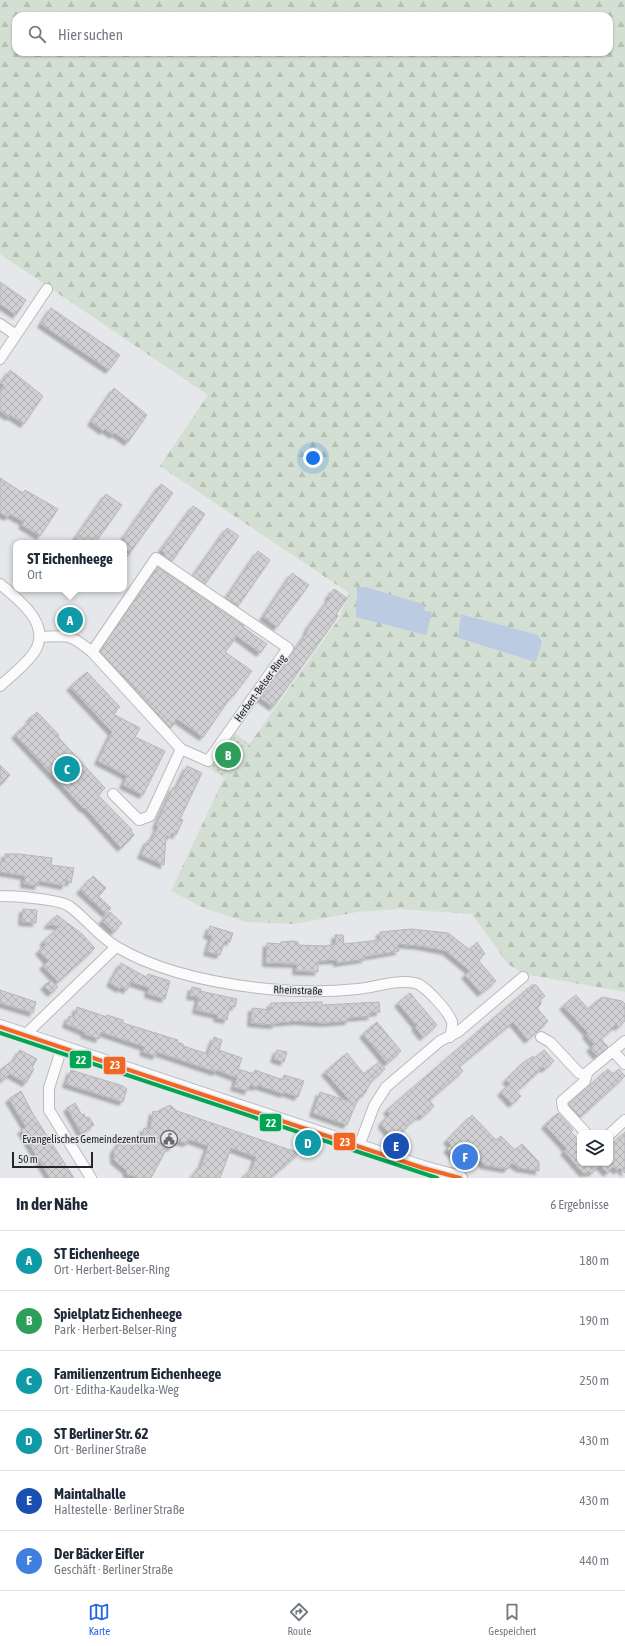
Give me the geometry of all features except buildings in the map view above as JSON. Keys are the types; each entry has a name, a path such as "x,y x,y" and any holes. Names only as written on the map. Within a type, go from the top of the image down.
{"street":[{"path":"0,359 47,289"},
{"path":"0,324 16,335"},
{"name":"Herbert-Belser-Ring","path":"40,637 70,636 92,652 180,749 208,761 288,648 156,558 92,652"},
{"path":"0,584 30,613 38,624 40,637 32,654 0,686"},
{"path":"113,794 139,820 150,816 180,749"},
{"name":"Rheinstraße","path":"0,896 44,900 68,905 116,947 157,965 213,981 267,989 313,991 363,988 407,982 418,984 428,991 451,1021 452,1028 450,1037"},
{"path":"25,1035 116,947"},
{"path":"359,1146 374,1106 386,1087 440,1041 458,1032 523,977"},
{"path":"0,1027 423,1168 460,1178"},
{"path":"541,1037 550,1042 579,1073 584,1075 587,1074"},
{"path":"583,1130 563,1108 562,1101 585,1081 587,1074 625,1041"},
{"path":"62,1047 49,1088 49,1110 91,1178"},
{"path":"613,1051 625,1064"},
{"path":"613,1131 625,1120"}],"green space":[{"path":"0,0 625,0 625,992 524,974 508,964 472,914 399,909 357,912 294,924 246,922 204,908 171,891 222,782 339,619 349,593 160,466 208,395 0,254","holes":["357,587 366,587 422,604 425,611 356,600","462,614 538,635 542,642 536,661 458,638"]},
{"path":"233,732 249,744 224,778 208,767"}],"water":[{"path":"357,587 366,587 423,604 425,611 432,612 426,635 356,617"},
{"path":"461,614 538,635 542,642 536,662 458,638"}],"transit line":[{"name":"23","path":"0,1027 423,1168 460,1178"},
{"name":"22","path":"0,1033 437,1178"}],"place":[{"name":"ST Eichenheege","path":"70,620"},
{"name":"Spielplatz Eichenheege","path":"228,755"},
{"name":"Familienzentrum Eichenheege","path":"67,769"},
{"name":"Evangelisches Gemeindezentrum","path":"169,1139"},
{"name":"ST Berliner Str. 62","path":"308,1143"},
{"name":"Maintalhalle","path":"396,1146"},
{"name":"Der Bäcker Eifler","path":"465,1157"}]}
